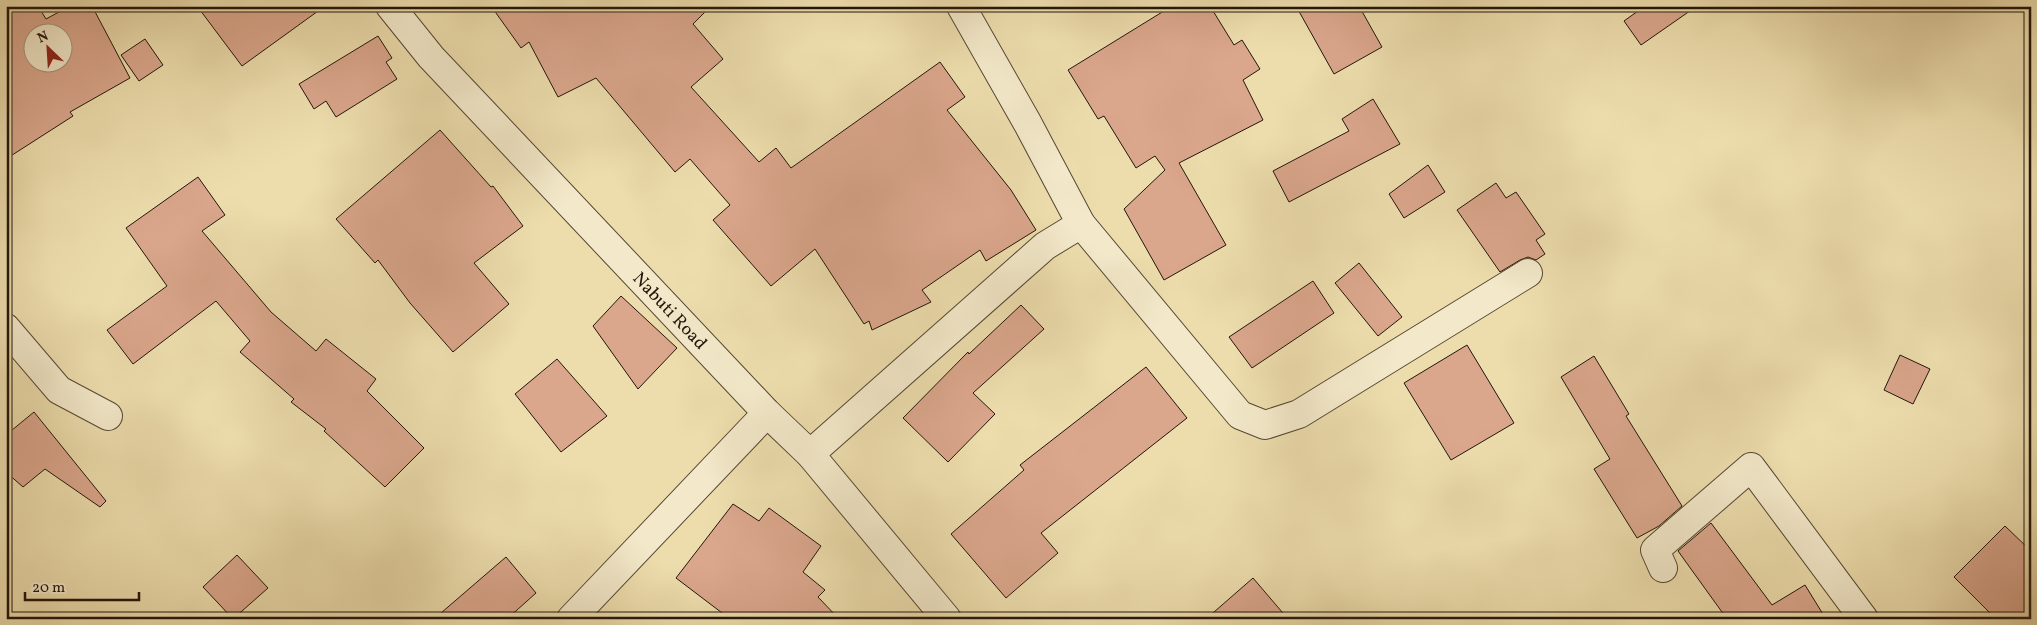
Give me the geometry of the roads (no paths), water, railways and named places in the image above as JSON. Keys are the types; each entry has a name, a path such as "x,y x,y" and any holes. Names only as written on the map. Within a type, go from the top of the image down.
{"street":[{"name":"Nabuti Road","path":"390,6 431,56 767,413 810,454 947,619"},
{"path":"961,6 1028,124 1081,224 1240,415 1265,425 1299,414 1528,273"},
{"path":"810,454 1045,246 1081,224"},
{"path":"6,328 58,390 108,416"},
{"path":"570,619 767,413"},
{"path":"1663,568 1655,550 1750,467 1864,619"}]}
